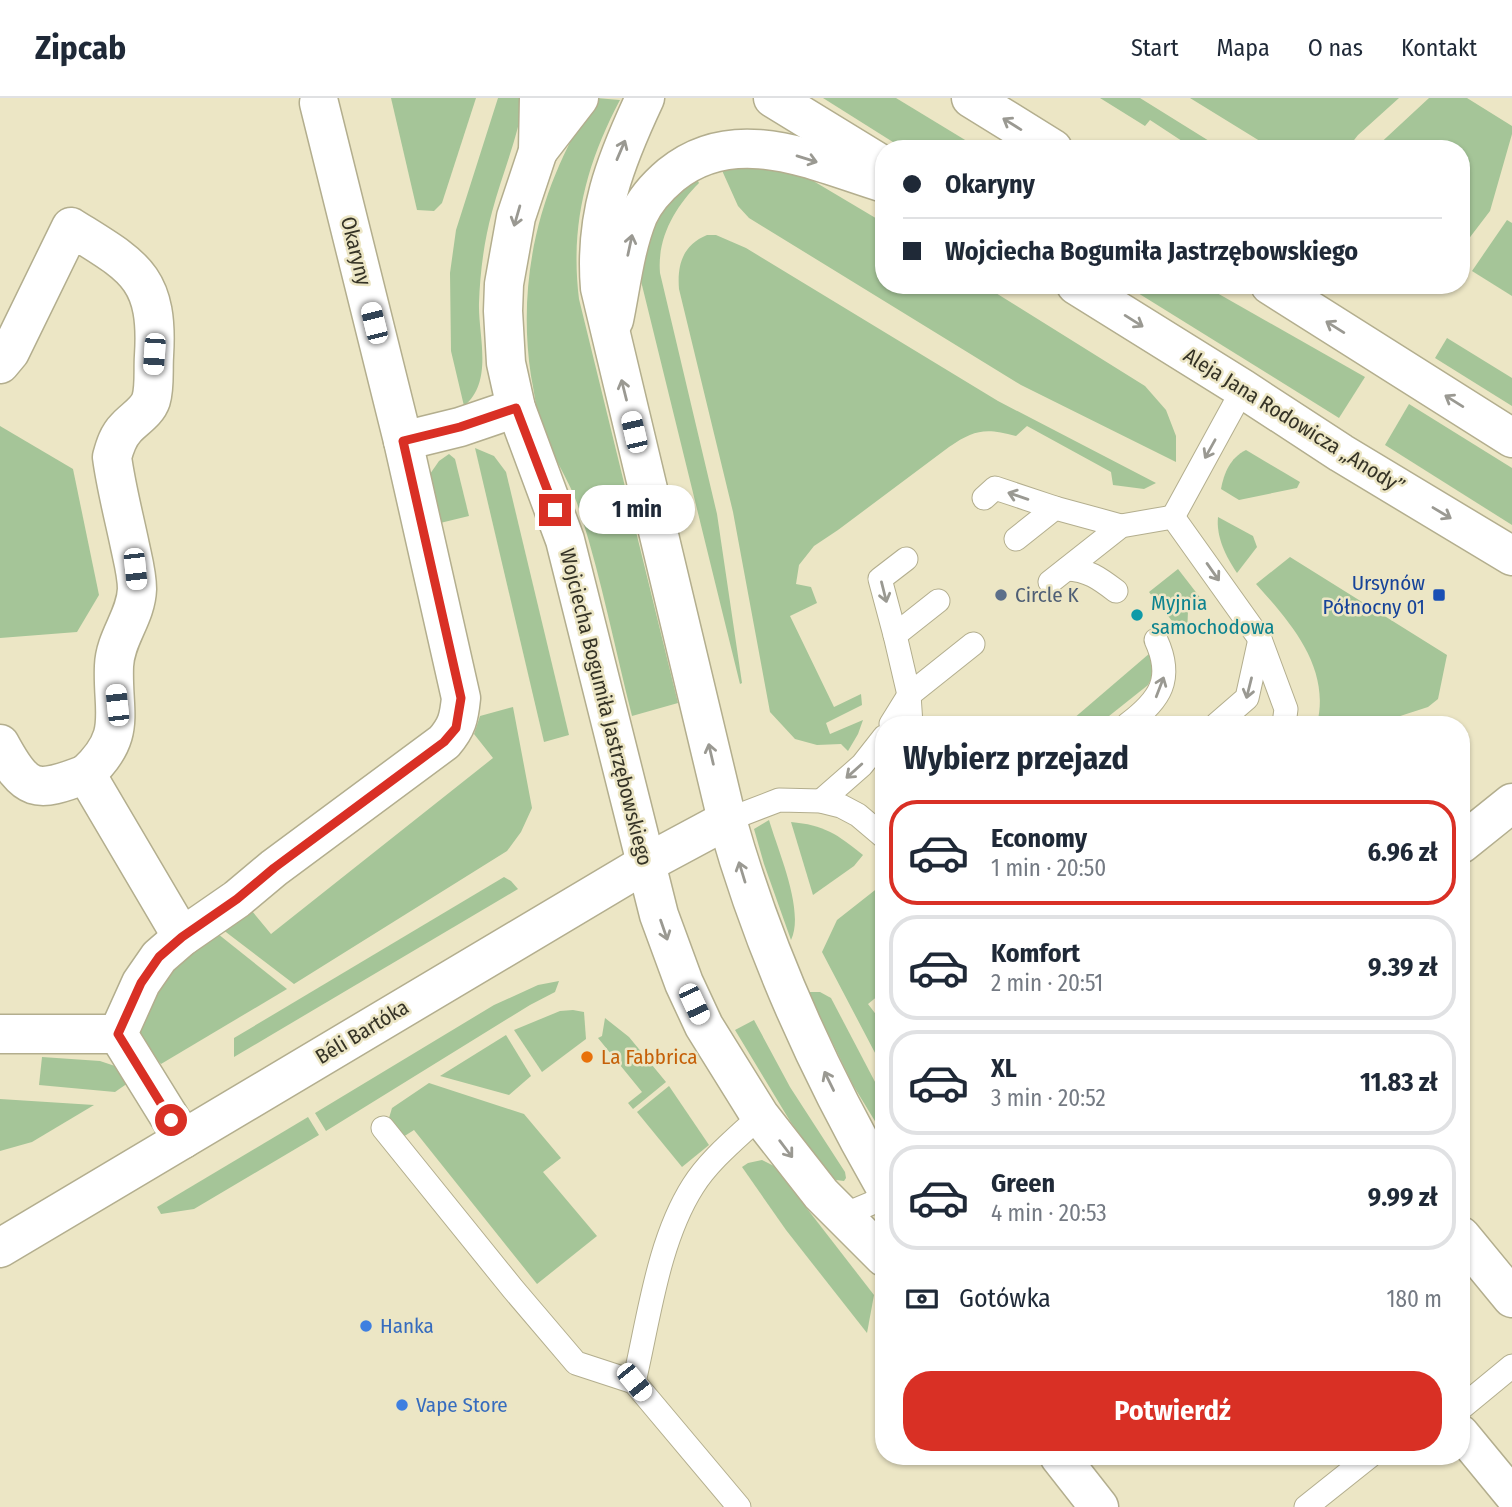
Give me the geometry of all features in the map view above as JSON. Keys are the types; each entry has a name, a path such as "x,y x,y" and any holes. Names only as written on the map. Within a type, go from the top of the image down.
{"street":[{"name":"Wojciecha Bogumiła Jastrzębowskiego","path":"539,98 538,151 516,217 504,284 505,352 516,408 565,540 659,915 684,983 704,1026 760,1116 841,1216 875,1249"},
{"path":"538,151 579,98"},
{"path":"645,98 614,166 598,247 600,288 727,820 760,926 799,1019 851,1127 875,1169"},
{"path":"773,98 875,160"},
{"path":"971,98 1039,140"},
{"name":"Okaryny","path":"118,1034 141,983 159,957 182,937 237,899 274,868 444,742 456,728 461,698 403,441 319,103"},
{"path":"611,336 632,232 639,214 661,184 691,162 724,150 745,147 766,149 875,180"},
{"path":"0,364 10,352 71,227 121,258 143,279 151,301 156,335 151,401 125,429 112,457 137,589 134,608 115,653 117,705 111,739 102,759 86,774 62,783 43,786 27,782 15,772 0,744"},
{"name":"Aleja Jana Rodowicza „Anody”","path":"1090,294 1341,453 1512,556"},
{"path":"1284,294 1512,438"},
{"path":"403,441 460,427 516,408"},
{"path":"86,774 182,937"},
{"path":"1470,837 1512,803"},
{"name":"Béli Bartóka","path":"0,1248 645,864 727,820"},
{"path":"0,1034 118,1034 183,1139"},
{"path":"1470,1247 1512,1298"},
{"path":"1470,1444 1512,1495"},
{"path":"1066,1465 1099,1507"}],"lane":[{"path":"1173,517 1243,389"},
{"path":"984,498 995,488 1121,526 1173,517"},
{"path":"1016,539 1055,508"},
{"path":"1173,517 1260,639 1286,709 1285,716"},
{"path":"1116,591 1096,575 1081,570 1058,575 1121,526"},
{"path":"906,559 880,579 909,695 910,716"},
{"path":"895,635 938,601"},
{"path":"1226,716 1247,698 1260,639"},
{"path":"1137,716 1158,696 1165,673 1165,659 1156,640"},
{"path":"896,716 909,695 973,644"},
{"path":"821,801 862,765 875,748"},
{"path":"727,820 779,800 821,801 841,806 858,815 875,829"},
{"path":"634,1382 666,1244 678,1213 694,1184 760,1116"},
{"path":"383,1128 576,1363 634,1382 739,1507"},
{"path":"841,1216 875,1202"},
{"path":"1470,1401 1512,1366"},
{"path":"1306,1507 1359,1465"}],"green space":[{"path":"391,98 476,98 442,203 434,211 417,210"},
{"path":"498,98 524,98 492,212 481,269 479,303 482,371 473,396 464,406 451,351 450,273 456,230"},
{"path":"596,98 620,100 598,148 583,196 577,246 579,299 678,703 632,716 589,540 572,491 540,423 527,339 530,266 547,196 577,130"},
{"path":"823,98 896,98 965,140 890,140"},
{"path":"1100,98 1140,98 1208,140 1180,140 1150,120 1145,126"},
{"path":"1190,98 1399,98 1354,140 1258,140"},
{"path":"1429,98 1467,98 1512,126 1490,211 1470,237 1470,140 1384,140"},
{"path":"762,163 810,179 875,218 875,294 997,294 1145,386 1166,410 1176,436 1176,462 1021,385 749,218 738,206 720,166"},
{"path":"695,175 699,183 682,202 665,235 661,248 660,273 717,514 742,683 740,684 640,277 649,224"},
{"path":"1507,220 1512,223 1512,296 1472,271"},
{"path":"707,235 716,235 746,248 998,401 1156,483 1144,489 1113,485 1111,472 1027,426 1016,436 981,432 949,447 814,546 799,565 796,584 811,587 817,603 790,616 834,707 861,694 862,705 826,723 830,734 863,720 848,751 841,744 817,745 795,739 770,712 733,512 679,289 679,271 683,256 692,244"},
{"path":"1139,294 1219,294 1365,377 1339,418"},
{"path":"1447,338 1512,378 1512,406 1435,358"},
{"path":"1409,404 1512,468 1512,525 1385,445"},
{"path":"0,426 73,469 99,595 77,632 0,638"},
{"path":"475,448 494,456 506,472 569,735 544,742"},
{"path":"1246,450 1300,482 1297,488 1239,500 1221,489 1229,466"},
{"path":"449,454 455,459 469,516 436,524 430,474 439,461"},
{"path":"1218,517 1253,536 1257,547 1237,573 1223,546"},
{"path":"1290,557 1447,655 1438,699 1428,707 1400,716 1318,716 1318,684 1305,648 1282,614 1256,584"},
{"path":"1178,569 1202,600 1188,611 1187,634 1180,631 1149,592"},
{"path":"1150,653 1153,669 1148,685 1109,716 1076,716"},
{"path":"513,707 532,808 521,832 507,851 294,984 218,926 252,911 271,934 493,758 474,734 480,716"},
{"path":"769,820 793,897 795,913 791,940 754,829"},
{"path":"791,822 813,825 830,832 863,855 854,866 813,895"},
{"path":"504,877 518,889 234,1057 234,1038"},
{"path":"875,890 875,998 868,1004 875,1013 875,1053 822,952 837,920"},
{"path":"213,930 287,989 161,1064 140,1038 139,1022 166,971"},
{"path":"559,981 555,992 326,1131 315,1113 494,1005 538,985"},
{"path":"808,992 820,992 831,998 875,1082 875,1121 853,1085"},
{"path":"560,1011 584,1012 586,1039 542,1072 514,1030"},
{"path":"605,1018 629,1037 666,1082 633,1109 628,1103 642,1092 598,1038 602,1036"},
{"path":"754,1020 790,1087 845,1172 844,1181 836,1180 824,1169 790,1121 735,1030"},
{"path":"506,1035 531,1076 509,1095 440,1076"},
{"path":"42,1057 100,1061 115,1066 128,1083 115,1092 39,1085"},
{"path":"429,1083 524,1114 561,1158 543,1172 597,1236 537,1284 414,1130 403,1137 389,1118 392,1108"},
{"path":"669,1086 709,1145 682,1167 637,1112"},
{"path":"0,1099 94,1105 32,1142 0,1151"},
{"path":"308,1117 319,1135 194,1209 161,1214 157,1207"},
{"path":"762,1160 774,1166 874,1295 867,1333 786,1230 742,1167"}],"place":[{"name":"Circle K","path":"1001,595"},
{"name":"Ursynów Północny 01","path":"1439,595"},
{"name":"Myjnia samochodowa","path":"1137,615"},
{"name":"La Fabbrica","path":"587,1057"},
{"name":"Hanka","path":"366,1326"},
{"name":"Vape Store","path":"402,1405"}],"route":[{"path":"171,1120 118,1034 141,983 159,957 205,919 237,899 274,868 444,742 456,728 461,698 403,441 460,427 516,408 555,510"}]}
